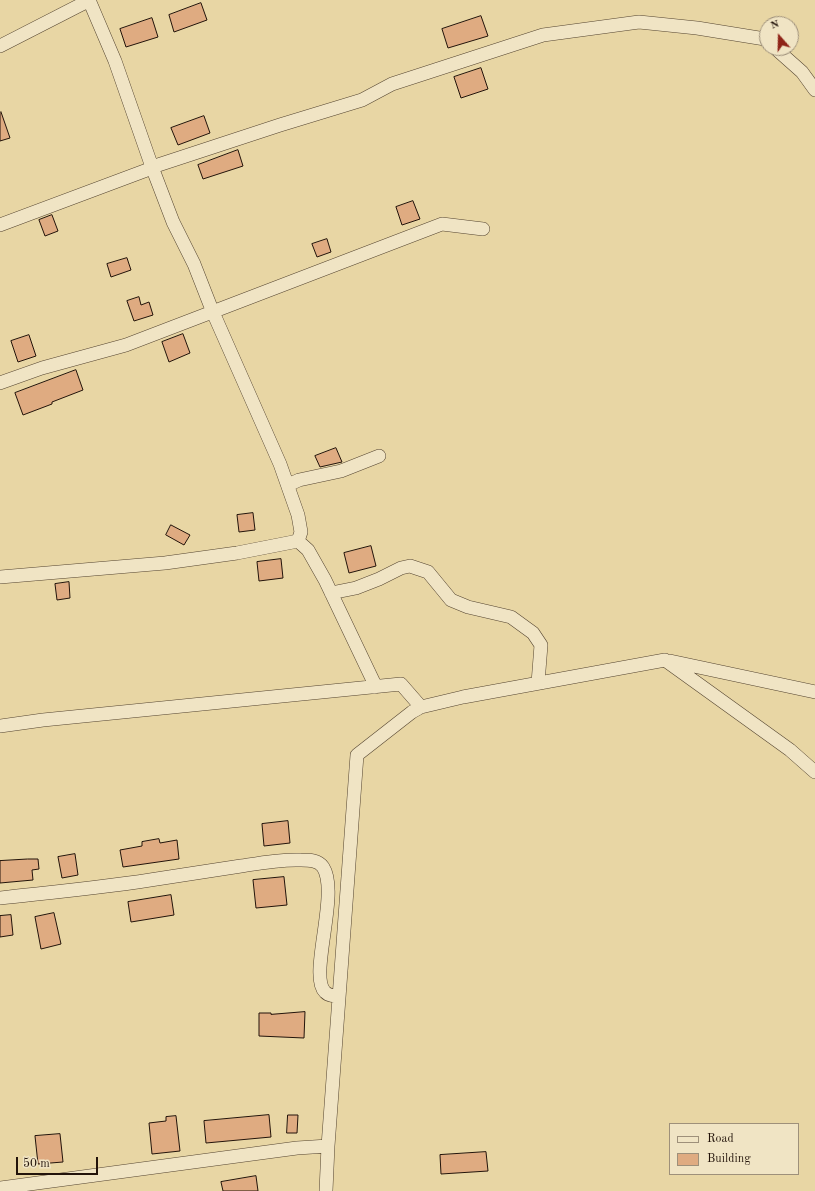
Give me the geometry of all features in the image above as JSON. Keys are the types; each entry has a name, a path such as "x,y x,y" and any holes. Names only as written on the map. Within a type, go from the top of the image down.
{"street":[{"path":"0,46 89,1 115,60 173,222 194,264 280,464 298,515 300,532 298,541"},
{"path":"0,225 153,167 280,125 362,100 392,84 543,35 639,22 704,29 759,38"},
{"path":"784,56 802,72 815,90"},
{"path":"0,383 42,368 126,345 442,224 483,229"},
{"path":"288,485 299,480 341,471 379,456"},
{"path":"0,577 165,563 237,553 298,541"},
{"path":"298,541 308,550 331,593 376,687"},
{"path":"331,593 356,588 410,566 428,572 451,600 468,607 511,617 533,633 541,645 538,683"},
{"path":"665,660 790,750 815,772"},
{"path":"326,1191 357,755 412,712 421,707 463,697 665,660 815,692"},
{"path":"0,726 43,720 401,684 421,707"},
{"path":"0,898 149,880 261,863 300,860 315,861 323,867 327,877 328,892 326,923 320,961 320,974 324,991 330,996 339,996"},
{"path":"0,1188 297,1148 328,1146"}],"building":[{"path":"201,3 207,20 174,32 169,15"},
{"path":"481,16 488,36 448,48 442,29"},
{"path":"152,18 158,37 126,47 120,29"},
{"path":"481,68 488,89 461,98 454,77"},
{"path":"1,112 10,138 0,141 0,113"},
{"path":"204,116 210,133 178,145 171,128"},
{"path":"238,150 243,166 203,179 198,165"},
{"path":"413,201 420,219 402,225 396,207"},
{"path":"52,215 58,231 45,236 39,220"},
{"path":"327,239 331,252 317,257 312,244"},
{"path":"127,258 131,270 111,277 107,264"},
{"path":"139,297 141,305 149,302 153,315 134,321 127,301"},
{"path":"183,334 190,353 169,362 162,342"},
{"path":"29,335 36,356 18,362 11,341"},
{"path":"76,370 83,390 23,415 15,393"},
{"path":"336,448 342,462 320,467 315,456"},
{"path":"253,513 255,530 239,532 237,515"},
{"path":"171,525 190,535 184,545 166,535"},
{"path":"371,546 376,566 349,573 344,553"},
{"path":"281,559 283,578 259,581 257,562"},
{"path":"69,582 70,598 57,600 55,584"},
{"path":"288,821 290,843 264,846 262,824"},
{"path":"159,839 160,843 177,840 179,859 123,867 120,850 142,846 142,842"},
{"path":"75,854 78,875 62,878 58,857"},
{"path":"38,859 39,869 32,870 33,880 0,883 0,861"},
{"path":"284,877 287,905 256,908 253,880"},
{"path":"171,895 174,915 131,922 128,902"},
{"path":"54,913 61,944 41,949 35,917"},
{"path":"11,915 13,935 0,937 0,916"},
{"path":"305,1012 304,1038 259,1036 259,1013 271,1014"},
{"path":"269,1115 271,1137 206,1143 204,1121"},
{"path":"288,1115 298,1115 297,1133 287,1133"},
{"path":"176,1116 180,1151 152,1154 149,1123 166,1121 166,1117"},
{"path":"60,1134 63,1162 38,1164 35,1136"},
{"path":"486,1152 488,1171 441,1174 440,1155"},
{"path":"256,1176 258,1191 223,1191 221,1182"}]}
